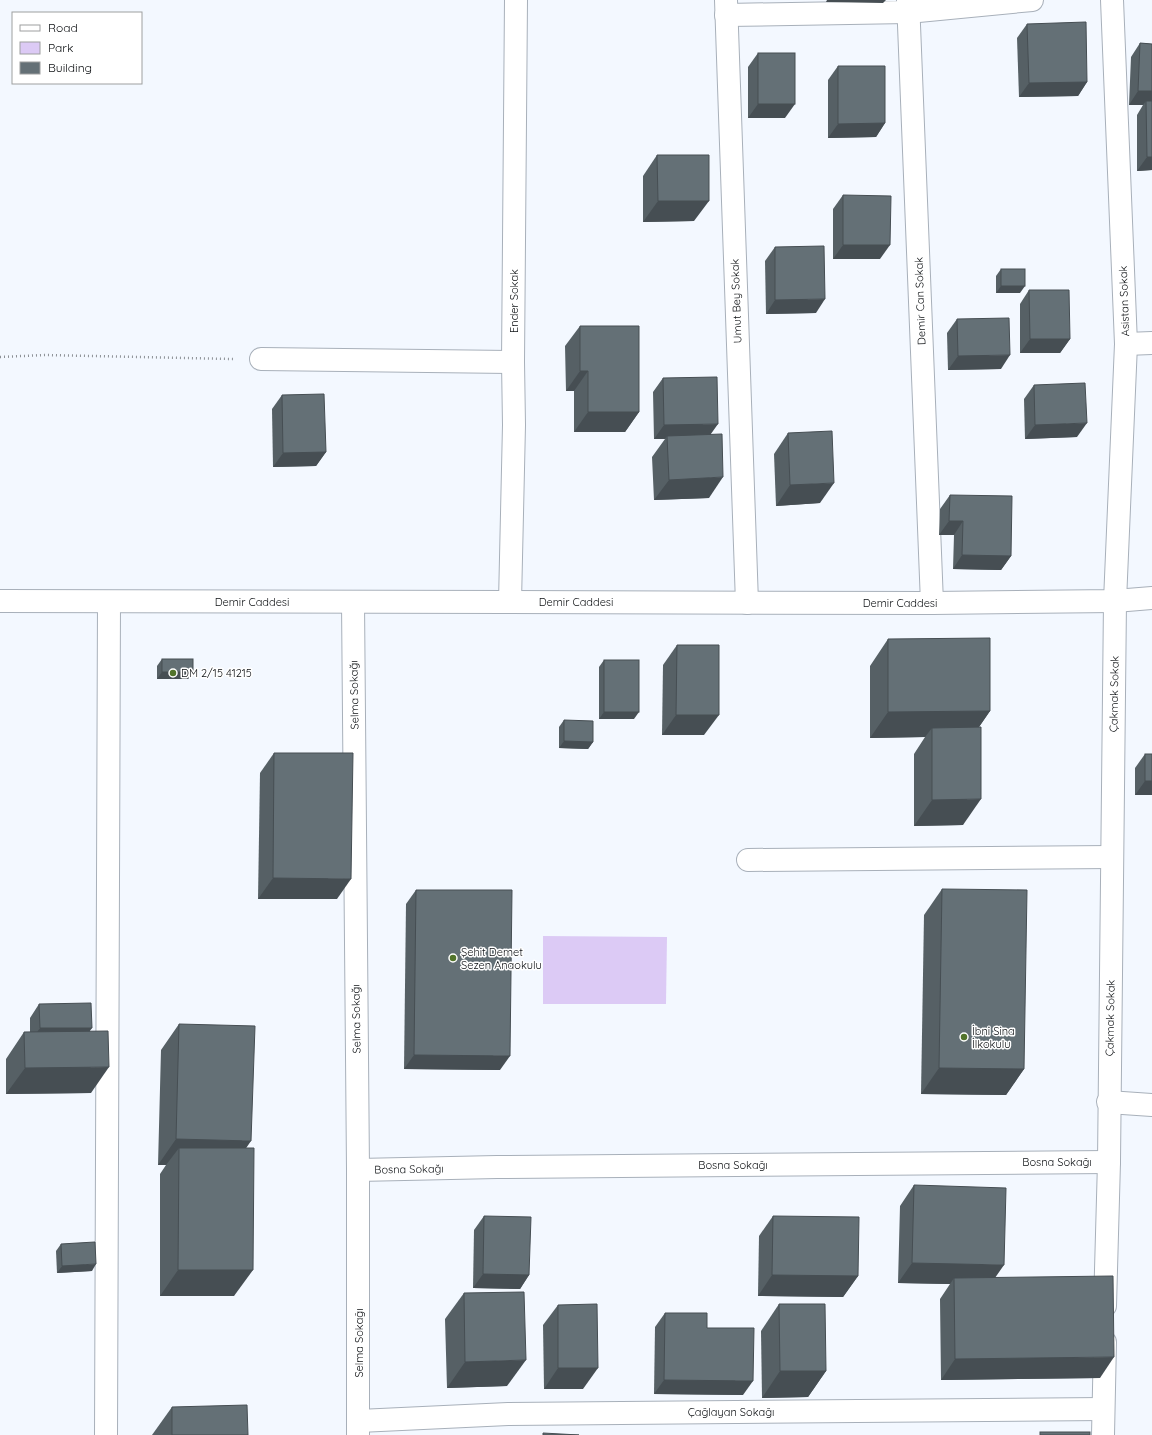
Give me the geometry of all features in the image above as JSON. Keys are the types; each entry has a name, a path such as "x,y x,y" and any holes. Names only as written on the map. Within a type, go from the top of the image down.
{"street":[{"name":"Ender Sokak","path":"510,602 514,425 513,362 516,0"},
{"path":"726,8 908,6 1032,0"},
{"name":"Asistan Sokak","path":"1112,0 1126,344 1115,601"},
{"name":"Demir Can Sokak","path":"908,6 932,603"},
{"name":"Umut Bey Sokak","path":"726,8 747,603"},
{"path":"1126,344 1152,343"},
{"path":"261,360 513,362"},
{"name":"Demir Caddesi","path":"0,601 932,603 1115,601 1152,598"},
{"name":"Çakmak Sokak","path":"1104,1435 1103,1409 1109,1162 1108,1102 1115,601"},
{"path":"106,1435 109,602"},
{"name":"Selma Sokağı","path":"353,602 359,1428"},
{"path":"748,860 1112,857"},
{"path":"1108,1102 1152,1105"},
{"name":"Bosna Sokağı","path":"358,1170 505,1167 1109,1162"},
{"name":"Çağlayan Sokağı","path":"359,1428 508,1414 1103,1409"}],"path":[{"path":"0,357 45,355 261,360"}],"green space":[{"path":"543,936 667,937 666,1004 543,1004"}],"building":[{"path":"1086,22 1087,82 1029,83 1027,24"},
{"path":"1140,43 1152,44 1152,91 1138,91"},
{"path":"758,53 795,53 795,104 758,104"},
{"path":"838,66 885,66 885,123 838,124"},
{"path":"1146,101 1152,101 1152,157 1147,157"},
{"path":"657,155 709,155 709,201 658,201"},
{"path":"843,195 891,196 890,245 843,245"},
{"path":"824,246 825,299 775,300 775,247"},
{"path":"1001,269 1025,269 1025,286 1001,286"},
{"path":"1029,290 1069,290 1070,339 1030,339"},
{"path":"1009,318 1010,355 958,356 957,319"},
{"path":"580,326 639,326 639,412 588,412 588,371 580,371"},
{"path":"717,377 718,424 664,425 663,378"},
{"path":"1085,383 1087,423 1035,425 1034,385"},
{"path":"324,394 326,452 283,453 282,395"},
{"path":"832,431 834,483 790,485 788,433"},
{"path":"722,434 723,477 669,480 667,436"},
{"path":"950,495 1012,496 1011,556 962,555 963,521 949,521"},
{"path":"990,638 990,711 888,712 888,639"},
{"path":"677,645 719,645 719,715 676,715"},
{"path":"162,659 193,659 193,672 162,672"},
{"path":"604,660 639,660 639,712 604,712"},
{"path":"564,720 593,721 593,742 564,741"},
{"path":"981,727 981,799 932,800 932,728"},
{"path":"274,753 353,753 351,879 273,878"},
{"path":"1145,754 1152,754 1152,781 1145,781"},
{"name":"İbni Sina İlkokulu","path":"942,889 1027,890 1024,1069 939,1068"},
{"name":"Şehit Demet Sezen Anaokulu","path":"416,890 512,890 510,1056 414,1055"},
{"path":"91,1003 92,1028 40,1028 39,1004"},
{"path":"179,1024 255,1026 251,1141 176,1139"},
{"path":"108,1031 109,1067 25,1068 24,1032"},
{"path":"179,1148 254,1148 253,1270 178,1270"},
{"path":"914,1185 1006,1188 1004,1265 912,1263"},
{"path":"484,1216 531,1217 529,1275 483,1274"},
{"path":"773,1216 859,1217 858,1276 772,1275"},
{"path":"95,1242 96,1264 62,1266 61,1244"},
{"path":"1113,1276 1114,1357 955,1359 954,1278"},
{"path":"524,1292 526,1360 465,1362 464,1293"},
{"path":"597,1304 598,1368 558,1368 558,1305"},
{"path":"779,1304 825,1304 826,1371 780,1371"},
{"path":"665,1313 707,1313 707,1328 754,1328 753,1381 664,1380"},
{"path":"247,1405 248,1435 172,1435 172,1407"},
{"path":"1040,1432 1090,1432 1090,1435 1040,1435"},
{"path":"543,1433 579,1435 543,1435"}],"place":[{"name":"DM 2/15 41215","path":"173,673"},
{"name":"Şehit Demet Sezen Anaokulu","path":"453,958"},
{"name":"İbni Sina İlkokulu","path":"964,1037"}]}
